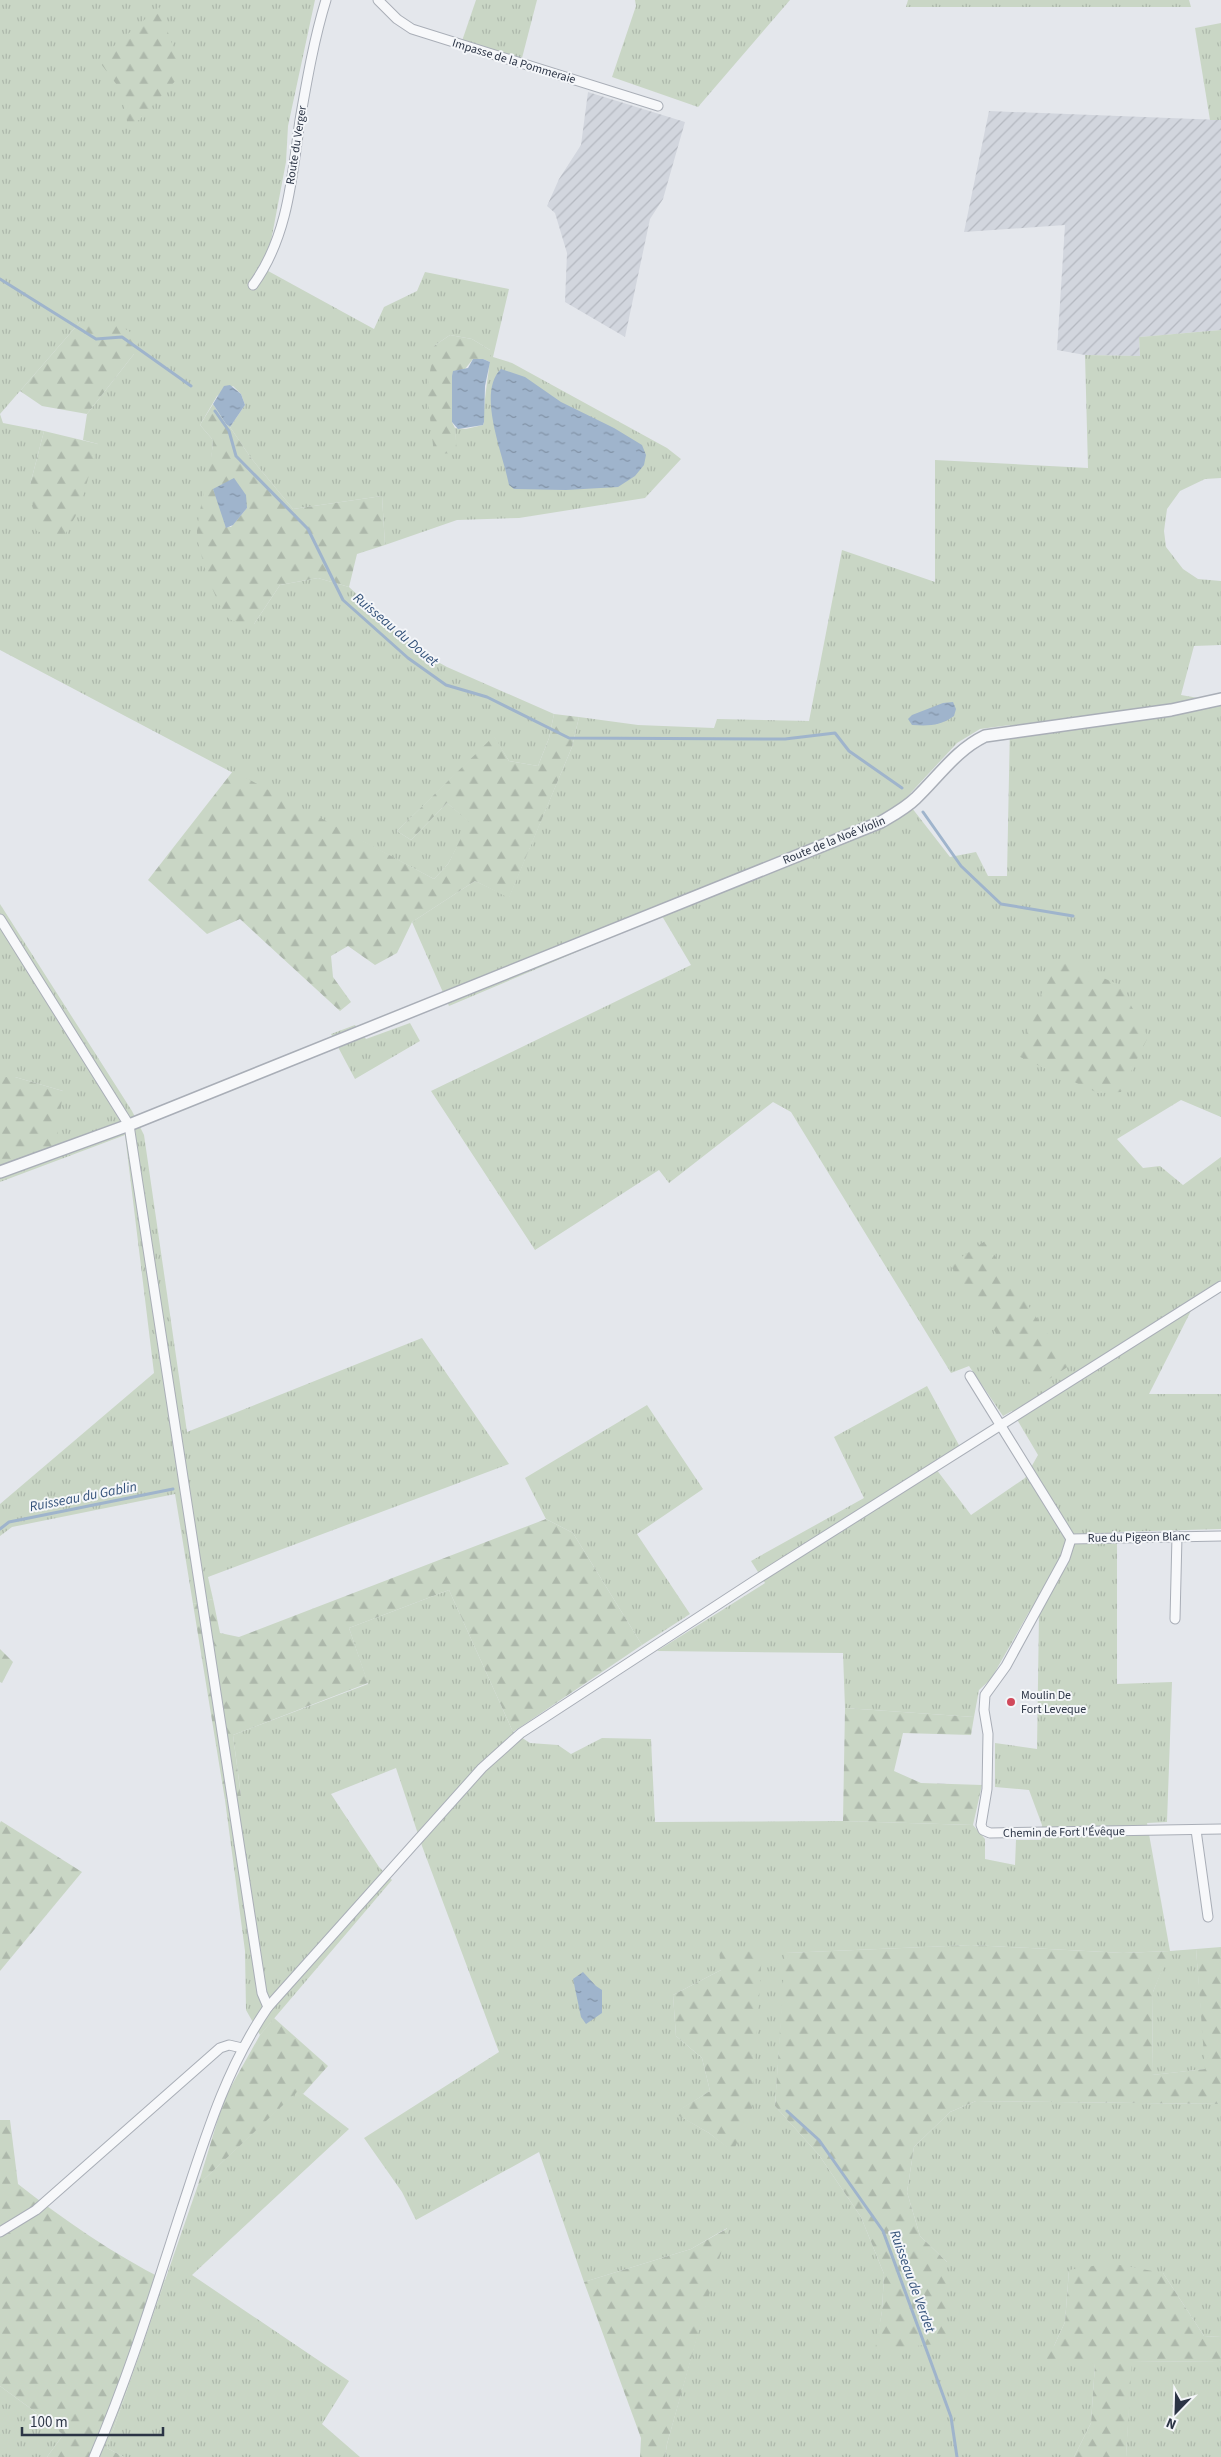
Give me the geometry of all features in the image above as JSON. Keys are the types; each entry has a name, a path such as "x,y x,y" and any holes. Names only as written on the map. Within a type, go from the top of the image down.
{"street":[{"name":"Route du Verger","path":"254,285 273,254 280,230 289,192 304,97 326,0"},
{"name":"Impasse de la Pommeraie","path":"378,0 397,19 412,29 658,106"},
{"name":"Route de la Noé Violin","path":"0,1172 129,1125 880,822 898,812 915,799 955,756 969,744 985,736 1162,711 1221,699"},
{"path":"0,919 129,1125 262,1993 268,2007"},
{"path":"94,2457 130,2366 209,2127 242,2048 268,2007 504,1746 754,1581 1221,1286"},
{"name":"Rue du Pigeon Blanc","path":"970,1376 1071,1539 1221,1536"},
{"path":"1175,1619 1177,1536"},
{"name":"Chemin de Fort l'Évêque","path":"1071,1539 1065,1558 1006,1666 985,1694 984,1710 988,1734 987,1789 981,1825 984,1830 990,1833 1221,1829"},
{"path":"1196,1830 1208,1917"},
{"path":"0,2232 36,2210 220,2048 229,2045 242,2048"}],"shaded area":[{"path":"588,92 685,122 663,199 650,219 625,337 565,302 567,253 555,213 547,206 559,179 581,145"},
{"path":"989,111 1221,120 1221,330 1139,337 1140,356 1085,355 1057,350 1065,225 964,232"}],"green space":[{"path":"0,0 315,0 288,126 286,162 271,241 267,253 259,266 374,329 384,307 417,291 425,272 509,289 493,357 512,363 667,448 681,459 645,498 519,518 457,520 385,545 382,496 293,509 251,458 230,427 245,405 241,394 233,386 217,396 200,425 213,440 211,463 254,624 280,585 318,578 349,587 418,651 447,667 554,714 549,738 538,766 509,761 494,737 397,831 411,840 447,803 470,822 448,864 434,879 0,650","holes":["80,322 134,354 87,414 83,440 98,444 30,485 44,431 3,423 0,414","450,335 472,339 490,350 484,422 483,425 466,429 455,428 456,453 434,346"]},
{"path":"476,0 537,0 522,58 462,41"},
{"path":"635,0 790,0 698,107 612,77 636,6"},
{"path":"908,0 1189,0 1191,7 906,7"},
{"path":"159,7 176,55 179,77 139,120 128,126 120,89 98,60"},
{"path":"1221,23 1221,120 1210,120 1195,28"},
{"path":"80,322 117,324 140,338 134,354 87,414 42,406 20,391"},
{"path":"1221,330 1221,478 1205,479 1180,491 1167,509 1164,531 1166,547 1183,569 1198,579 1221,581 1221,645 1194,646 1181,695 1221,702 1221,1117 1181,1100 1117,1139 1143,1168 1160,1166 1183,1185 1221,1157 1221,1280 1200,1293 1149,1394 1221,1394 1221,1529 1117,1532 1117,1684 1172,1682 1167,1822 1147,1823 1170,1951 1196,1949 1206,2069 1152,2075 1153,1992 1169,1951 1123,1953 971,1945 786,1953 775,2106 819,2155 861,2217 884,2274 882,2311 876,2350 947,2262 920,2236 907,2192 914,2147 950,2112 976,2101 1221,2104 1221,2337 1204,2336 1163,2273 1069,2270 1065,2322 1054,2346 1034,2364 1095,2364 1091,2423 1074,2457 665,2457 727,2228 691,2249 584,2282 539,2152 416,2220 402,2192 364,2138 499,2052 422,1846 396,1768 331,1794 379,1867 392,1880 260,2035 246,2010 245,1951 225,1800 241,1796 233,1735 368,1684 349,1628 449,1590 513,1732 530,1743 558,1745 571,1754 602,1738 651,1739 655,1822 843,1821 973,1825 985,1839 985,1859 1015,1865 1016,1840 1041,1840 1042,1825 1029,1790 995,1787 995,1743 1037,1749 1039,1614 1029,1612 991,1679 979,1690 974,1717 845,1708 843,1653 657,1651 765,1583 751,1561 864,1498 834,1437 927,1386 960,1447 933,1465 971,1515 1025,1478 1038,1455 1012,1411 1003,1416 969,1366 951,1373 791,1112 773,1102 669,1183 659,1170 535,1250 431,1091 691,965 662,916 449,1006 412,922 475,881 509,897 572,747 579,717 638,725 714,728 717,719 809,721 842,550 935,582 935,460 1088,468 1085,355 1140,356 1139,337","holes":["1010,725 1007,876 988,876 976,852 950,857 905,799 957,743 980,729","721,1970 733,2151 709,2133 675,2113 710,2091 702,2058 676,2036 673,1995"]},
{"path":"450,335 472,339 490,350 490,362 483,359 473,359 465,369 453,372 452,422 455,428 457,453 434,454 427,391 434,346"},
{"path":"213,404 251,458 293,509 382,496 385,545 357,554 349,587 318,578 280,585 254,624 231,620 226,615 214,593 198,539 198,520 213,440 200,425","holes":["213,489 247,508 231,527 223,526 221,510"]},
{"path":"44,431 98,444 79,510 63,538 36,531 30,485"},
{"path":"554,714 579,717 572,747 509,898 475,881 412,922 397,953 375,965 348,946 331,956 333,977 351,1002 340,1011 240,919 207,934 148,880 233,771 434,879 448,864 469,822 447,803 411,840 397,831 494,736 509,761 538,766 549,738"},
{"path":"0,904 132,1111 144,1135 187,1432 422,1338 509,1464 208,1577 213,1599 193,1604 175,1494 12,1527 0,1536 0,1504 154,1373 125,1135 0,1182 0,1167 63,1091 15,1077 0,1077"},
{"path":"1055,958 1120,985 1148,1037 1121,1092 1098,1093 1018,1056"},
{"path":"410,1023 420,1041 355,1079 331,1034 355,1025 366,1039"},
{"path":"0,1077 15,1077 63,1091 56,1146 0,1167"},
{"path":"985,1241 1069,1366 1034,1389 950,1265"},
{"path":"647,1405 703,1489 637,1534 690,1614 642,1645 573,1533 546,1519 525,1478"},
{"path":"546,1519 573,1533 642,1645 513,1732 449,1590 349,1628 368,1683 233,1735 241,1796 225,1800 193,1604 213,1599 220,1633 239,1637"},
{"path":"0,1649 13,1662 2,1683 0,1682"},
{"path":"845,1708 974,1717 971,1735 903,1733 894,1771 921,1783 982,1785 973,1825 843,1821"},
{"path":"1,1821 82,1872 0,1971 0,1823"},
{"path":"971,1945 1123,1953 1170,1951 1153,1992 1152,2075 1205,2069 1196,1949 1221,1947 1221,2104 976,2101 950,2112 914,2147 907,2192 920,2236 947,2262 946,2343 875,2350 882,2311 884,2274 861,2217 819,2155 775,2106 785,1953"},
{"path":"719,1950 762,1952 752,2108 733,2152 709,2133 674,2113 710,2091 702,2058 676,2036 673,1995 721,1970"},
{"path":"274,2018 328,2066 303,2094 298,2091 198,2185 224,2099 260,2035"},
{"path":"298,2090 349,2129 192,2275 349,2381 322,2424 360,2457 124,2457 107,2448 198,2185"},
{"path":"0,2120 10,2120 18,2184 89,2236 165,2280 107,2448 124,2457 47,2457 63,2435 49,2422 0,2386"},
{"path":"728,2228 667,2444 665,2457 640,2457 641,2438 584,2282 691,2249"},
{"path":"1110,2263 1163,2273 1204,2336 1221,2337 1221,2361 1132,2362 1126,2457 1074,2457 1091,2423 1095,2364 1034,2364 1034,2349 1054,2346 1065,2322 1069,2270"},
{"path":"1221,2361 1221,2457 1126,2457 1131,2362"},
{"path":"0,2386 49,2422 63,2435 47,2457 0,2457"}],"water":[{"path":"473,359 483,359 490,362 485,386 484,422 483,425 458,429 452,422 453,371 468,368"},
{"path":"501,369 525,377 561,402 614,428 642,445 646,455 644,465 635,476 618,487 566,490 514,489 509,485 491,409 491,393 494,380"},
{"path":"230,385 241,394 245,405 230,427 213,404 224,386"},
{"path":"234,478 246,495 247,508 233,525 226,528 213,489"},
{"path":"953,702 956,709 954,716 939,724 912,725 908,719 912,715 943,703"},
{"path":"583,1972 602,1990 602,2013 586,2024 581,2017 573,1979"}],"waterway":[{"name":"Ruisseau du Douet","path":"0,279 96,339 122,337 191,386"},
{"name":"Ruisseau du Douet","path":"215,411 229,431 236,456 308,529 343,600 408,658 446,685 487,697 569,738 785,739 835,733 849,751 902,788"},
{"name":"Ruisseau du Douet","path":"923,812 961,866 1001,904 1073,916"},
{"name":"Ruisseau du Gablin","path":"0,1529 9,1522 173,1489"},
{"name":"Ruisseau de Verdet","path":"787,2111 819,2140 883,2231 951,2417 957,2457"}],"place":[{"name":"Moulin De Fort Leveque","path":"1011,1702"}]}
